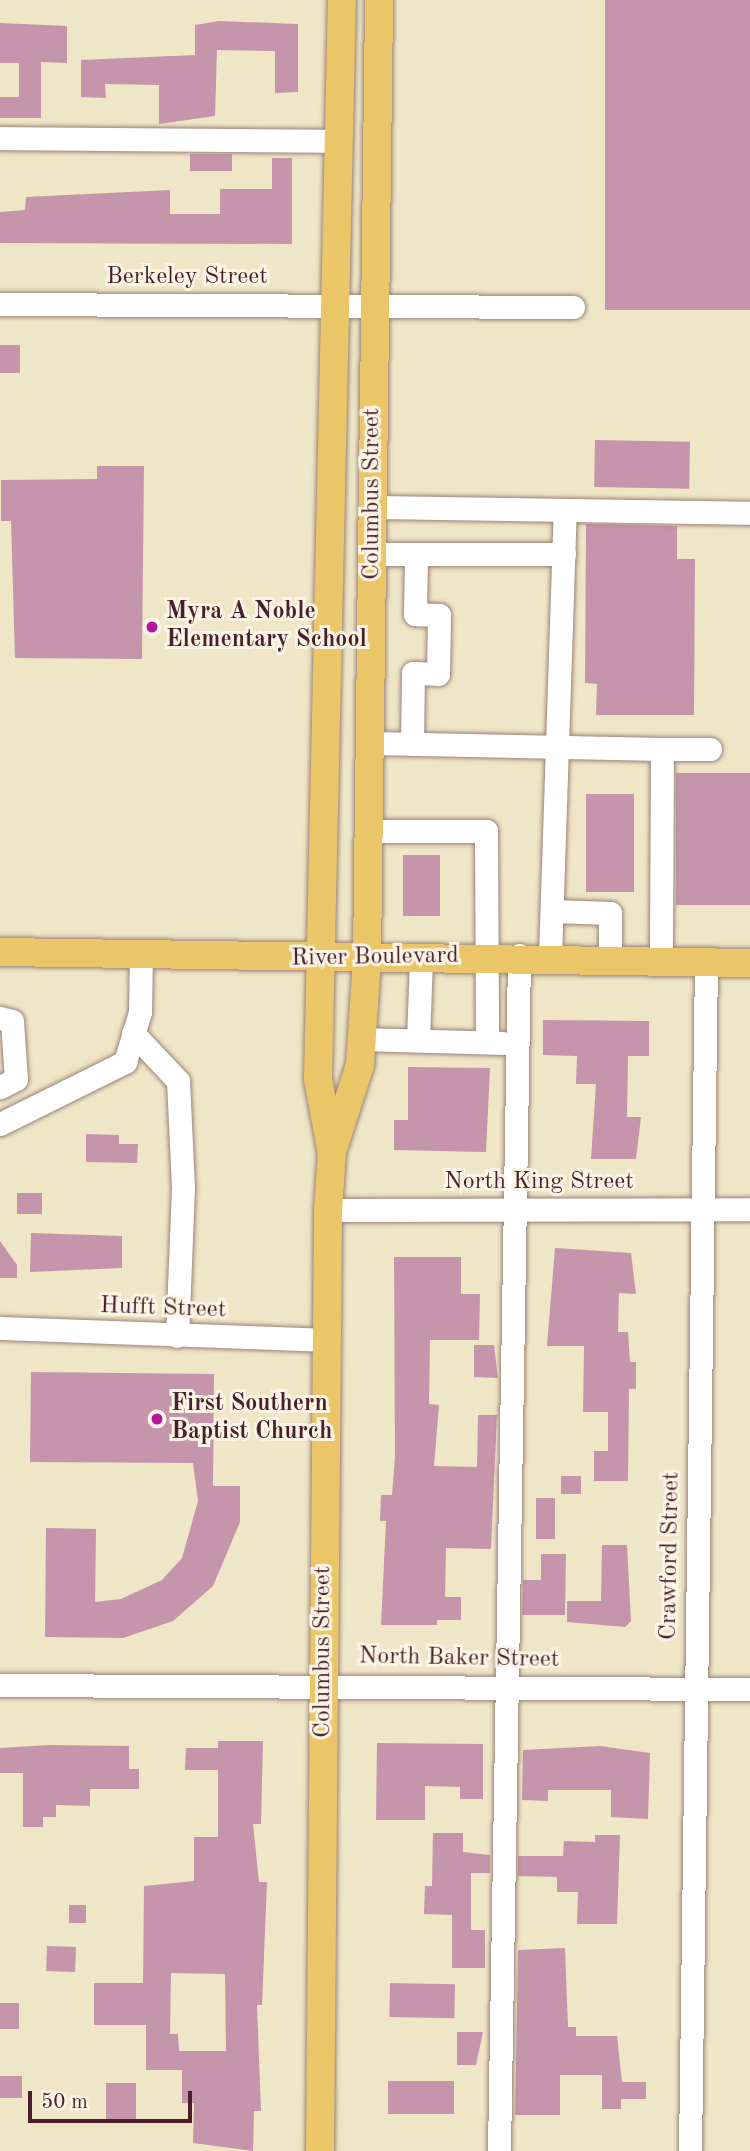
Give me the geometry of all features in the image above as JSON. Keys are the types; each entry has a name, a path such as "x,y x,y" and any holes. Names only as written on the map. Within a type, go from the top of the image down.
{"main road":[{"name":"Columbus Street","path":"332,1152 318,1079 323,961 342,0"},
{"name":"Columbus Street","path":"320,2151 328,1210 332,1152 362,1039 367,959 372,743 374,304 379,0"},
{"name":"River Boulevard","path":"0,952 323,961 519,955 750,963"}],"street":[{"path":"0,138 340,141"},
{"name":"Berkeley Street","path":"0,304 572,307"},
{"path":"373,507 750,513"},
{"path":"550,957 565,510"},
{"path":"373,554 564,554"},
{"path":"412,744 413,673 438,674 439,615 415,614 416,554"},
{"path":"372,743 710,749"},
{"path":"660,961 662,749"},
{"path":"369,831 486,831 489,956 487,1042"},
{"path":"552,911 610,913 610,959"},
{"path":"0,1124 125,1062 133,1033 141,954"},
{"path":"499,2151 511,1209 519,955"},
{"path":"418,1040 421,957"},
{"name":"Crawford Street","path":"690,2151 706,962"},
{"path":"0,1018 12,1021 16,1079 0,1087"},
{"path":"133,1033 178,1081 183,1188 177,1336"},
{"path":"362,1039 515,1043"},
{"name":"North King Street","path":"328,1210 750,1209"},
{"name":"Hufft Street","path":"0,1328 325,1340"},
{"name":"North Baker Street","path":"0,1685 750,1689"}],"building":[{"path":"605,0 750,0 750,310 605,310"},
{"path":"219,21 298,24 298,92 275,93 275,51 217,50 215,116 159,124 159,85 105,84 106,98 81,97 81,60 195,55 195,25"},
{"path":"0,23 67,26 67,63 41,62 41,118 0,118 0,97 19,97 19,63 0,63"},
{"path":"190,154 232,154 232,171 190,171"},
{"path":"272,158 292,158 292,244 0,243 0,212 25,210 26,197 170,190 170,214 220,214 220,189 272,189"},
{"path":"0,345 20,345 20,373 0,373"},
{"path":"595,440 690,442 689,489 594,487"},
{"path":"97,466 144,466 142,659 15,658 11,521 1,521 1,480 97,479"},
{"path":"586,524 677,526 677,559 695,559 694,715 596,715 597,684 585,683"},
{"path":"676,773 750,773 750,905 676,905"},
{"path":"586,794 634,794 634,892 586,892"},
{"path":"403,855 440,855 440,916 403,916"},
{"path":"543,1020 649,1021 649,1056 628,1056 627,1117 641,1117 636,1159 591,1159 596,1084 576,1084 577,1056 543,1055"},
{"path":"408,1067 490,1068 486,1152 394,1150 394,1120 408,1120"},
{"path":"86,1134 119,1135 119,1144 138,1144 137,1163 86,1162"},
{"path":"17,1193 42,1193 42,1214 17,1214"},
{"path":"31,1233 122,1236 122,1268 30,1272"},
{"path":"0,1241 17,1265 17,1278 0,1278"},
{"path":"555,1248 631,1253 636,1294 619,1293 618,1332 628,1332 630,1362 636,1362 636,1389 629,1389 628,1481 594,1481 594,1451 608,1451 608,1412 583,1412 584,1346 547,1346"},
{"path":"394,1257 461,1257 461,1294 480,1294 479,1340 430,1340 429,1404 439,1405 434,1466 477,1467 478,1415 497,1415 491,1549 446,1548 445,1597 461,1597 461,1620 437,1620 437,1625 381,1625 386,1521 380,1521 381,1495 392,1495 395,1457"},
{"path":"474,1345 494,1345 498,1378 474,1377"},
{"path":"31,1372 214,1374 213,1486 240,1486 240,1522 213,1586 173,1621 123,1638 45,1637 46,1528 96,1529 95,1602 121,1599 162,1580 182,1558 198,1501 193,1463 30,1462"},
{"path":"561,1476 581,1476 581,1494 561,1494"},
{"path":"536,1498 555,1498 555,1539 536,1539"},
{"path":"602,1545 627,1545 631,1621 625,1627 567,1622 567,1601 601,1601"},
{"path":"541,1554 566,1554 565,1615 522,1615 523,1580 541,1580"},
{"path":"218,1741 263,1741 261,1824 253,1824 259,1882 267,1882 262,2005 257,2005 261,2111 254,2111 253,2151 193,2143 194,2103 182,2103 182,2070 146,2070 146,2025 94,2025 94,1983 143,1983 144,1886 194,1881 194,1837 218,1837 218,1770 185,1770 186,1748 218,1748","holes":["171,1973 225,1974 226,2051 179,2051 178,2034 170,2034"]},
{"path":"377,1743 483,1744 483,1799 460,1799 460,1787 425,1786 425,1820 376,1820"},
{"path":"49,1745 129,1746 129,1769 139,1769 139,1789 90,1789 90,1806 56,1805 56,1817 43,1817 43,1827 23,1827 23,1773 0,1773 0,1748"},
{"path":"600,1746 650,1753 648,1819 611,1817 611,1790 548,1790 548,1801 522,1800 523,1750"},
{"path":"433,1833 463,1833 463,1852 490,1855 490,1873 471,1873 471,1930 485,1930 485,1968 452,1968 452,1915 424,1914 425,1886 432,1886"},
{"path":"595,1835 620,1835 617,1924 577,1924 578,1892 557,1892 557,1877 518,1876 518,1856 563,1856 564,1841 595,1842"},
{"path":"69,1905 86,1905 86,1923 69,1923"},
{"path":"47,1946 76,1947 75,1972 46,1971"},
{"path":"565,1948 568,2027 576,2027 576,2036 617,2036 622,2082 646,2082 646,2099 621,2099 621,2109 602,2109 602,2075 560,2075 560,2115 515,2115 518,1950"},
{"path":"390,1983 455,1984 454,2018 389,2017"},
{"path":"0,2003 19,2003 19,2029 0,2029"},
{"path":"457,2032 483,2032 476,2065 457,2065"},
{"path":"0,2076 22,2076 22,2098 0,2098"},
{"path":"388,2081 454,2081 454,2114 388,2114"},
{"path":"106,2083 136,2083 136,2122 106,2122"}],"place":[{"name":"Myra A Noble Elementary School","path":"152,627"},
{"name":"First Southern Baptist Church","path":"157,1419"}]}
